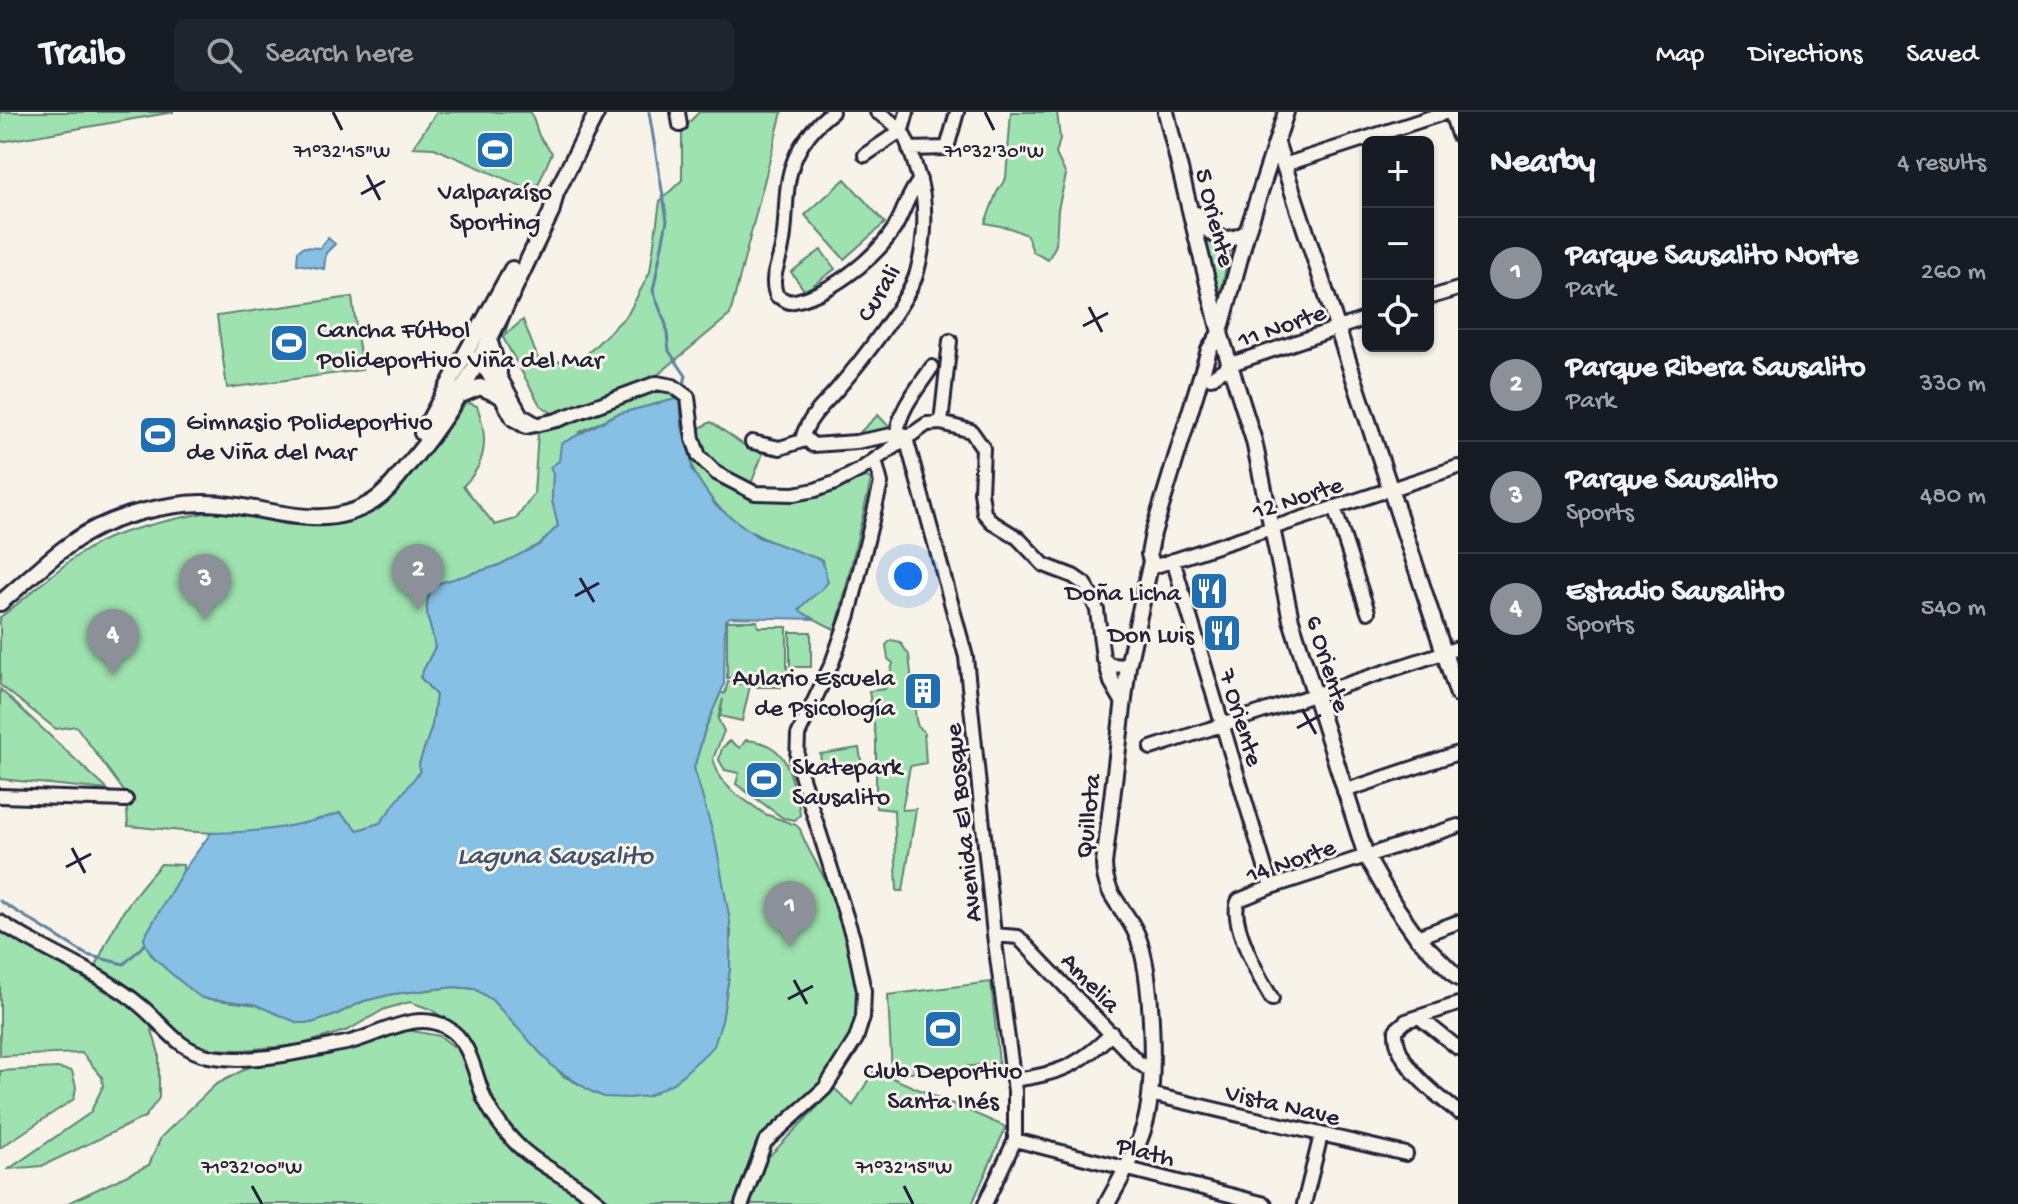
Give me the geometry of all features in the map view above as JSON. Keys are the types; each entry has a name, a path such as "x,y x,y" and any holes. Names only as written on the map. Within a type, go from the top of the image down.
{"main road":[{"path":"0,603 70,545 111,522 201,503 316,519 334,516 374,501 421,452 456,397 543,209 556,193 597,112"},
{"name":"5 Oriente","path":"1166,112 1220,333"},
{"name":"Quillota","path":"1150,565 1157,554 1211,378 1247,232 1286,112"},
{"path":"1277,144 1390,489 1451,650 1458,695"},
{"path":"406,468 414,447 489,339 551,213 556,193"},
{"path":"1190,203 1205,228 1214,235 1228,240 1247,232"},
{"name":"Quillota","path":"1107,1204 1145,1122 1152,1072 1148,995 1140,946 1136,933 1109,892 1105,880 1104,864 1123,701 1150,565 1149,554 1209,350 1220,333"},
{"name":"6 Oriente","path":"1220,333 1254,441 1291,620 1366,856 1417,937 1458,978"},
{"path":"489,339 499,372"},
{"path":"456,397 480,387 499,395"},
{"path":"1107,664 1112,682 1123,701"}],"street":[{"path":"832,112 799,149 790,175 785,229 773,281 777,296 789,302 809,297 865,262 892,232 908,196 920,180"},
{"path":"877,112 902,130"},
{"path":"865,155 902,130 907,112"},
{"path":"909,149 947,148 957,112"},
{"path":"1284,165 1449,112 1458,135"},
{"name":"Curali","path":"805,440 803,436 810,420 839,387 904,300 917,273 924,223 920,180 902,130"},
{"path":"1434,296 1458,289"},
{"name":"11 Norte","path":"1211,378 1220,368 1362,320"},
{"path":"941,423 950,341"},
{"path":"476,356 507,411 526,427 557,420 657,383 682,392 699,456 716,473 755,493 794,494 835,483 875,460 901,436"},
{"path":"476,356 499,372 521,415 536,424"},
{"path":"901,436 898,422 932,367"},
{"path":"752,442 780,448 805,440 813,445 833,445 901,436 927,424 941,423 971,431 981,441 984,455 981,503 984,513 992,522 1018,538 1044,565 1073,576 1086,585 1097,610 1100,647 1107,664 1128,666"},
{"name":"Avenida El Bosque","path":"901,436 966,657 994,935 1013,1080 1015,1140 985,1204"},
{"path":"742,1204 765,1142 825,1088 856,1039 863,1017 864,991 853,938 797,762 798,735 832,663 849,615 881,483 875,460"},
{"name":"12 Norte","path":"1150,565 1458,467"},
{"path":"1334,507 1368,612"},
{"name":"7 Oriente","path":"1173,560 1271,887"},
{"path":"1151,748 1451,650"},
{"path":"1344,791 1458,753"},
{"path":"0,796 126,800"},
{"name":"14 Norte","path":"1272,999 1256,974 1235,910 1241,898 1458,826"},
{"path":"0,922 139,1003 186,1049 210,1056 269,1056 349,1042 411,1023 426,1021 444,1026 467,1049 485,1099 512,1139 534,1162 601,1204"},
{"path":"1417,937 1458,922"},
{"name":"Amelia","path":"994,935 1018,937 1138,1062 1152,1072"},
{"path":"1458,1004 1406,1021 1396,1030 1395,1041 1410,1066 1458,1112"},
{"path":"1419,1017 1458,1048"},
{"path":"1013,1080 1046,1076 1071,1065 1091,1054 1112,1033"},
{"name":"Vista Nave","path":"1150,1094 1406,1154"},
{"path":"1304,1204 1321,1135"},
{"name":"Plath","path":"1015,1140 1265,1204"}],"green space":[{"path":"0,112 174,112 0,142"},
{"name":"Valparaíso Sporting","path":"437,112 531,112 539,136 552,153 535,192 434,148 413,147"},
{"path":"699,112 782,112 730,315 655,377 555,415 540,405 501,334 502,328 513,306 505,335 523,320 540,364 583,358 628,314 650,272 660,201 682,180 682,130"},
{"path":"1011,112 1057,112 1060,139 1056,154 1066,175 1058,209 1056,245 1048,260 1033,252 1027,235 985,223 1006,178"},
{"path":"845,179 885,223 844,259 805,215"},
{"path":"1208,241 1230,249 1220,297 1206,244"},
{"path":"821,250 835,269 805,291 791,272"},
{"name":"Cancha Fútbol Polideportivo Viña del Mar","path":"352,297 362,370 227,388 217,316"},
{"path":"664,388 680,398 617,414 580,432 553,473 552,500 558,526 539,545 497,566 433,585 427,610 435,647 420,677 436,695 432,726 419,764 421,770 380,823 358,830 340,813 298,827 256,833 128,826 126,794 76,726 56,729 0,685 0,617 71,560 102,541 157,523 227,511 293,525 350,519 364,513 389,494 437,442 466,402 477,406 484,449 477,468 463,486 495,525 516,519 534,494 538,432"},
{"path":"878,415 893,431 855,437"},
{"path":"711,422 747,447 763,453 751,484 726,472 701,447 696,439 700,428"},
{"path":"691,457 711,479 741,494 788,500 823,495 863,474 871,480 836,630 799,611 822,560 757,535 729,516 700,483"},
{"path":"727,621 757,621 758,627 787,627 787,687 757,687 757,678 727,678"},
{"path":"790,632 811,632 811,667 790,667"},
{"path":"891,640 900,642 909,655 916,720 924,732 926,763 910,766 902,810 916,809 903,891 897,891 894,810 876,808 876,739 869,691 885,689 886,675 893,663 888,659 886,645"},
{"path":"728,681 750,686 742,721 720,716 723,699 718,719 724,731 713,759 720,778 733,792 765,814 800,829 824,877 846,934 856,988 856,1014 850,1040 838,1063 820,1085 767,1131 755,1153 747,1179 835,1089 853,1106 874,1070 1006,1127 972,1204 66,1204 149,1165 161,1137 215,1085 251,1066 407,1030 440,1036 471,1060 475,1100 519,1157 533,1151 498,1110 473,1046 461,1030 430,1009 410,1002 385,1009 348,1030 299,1045 242,1050 211,1049 189,1043 143,998 95,969 122,913 161,864 183,865 183,871 144,938 151,955 202,998 264,1006 298,1023 311,1023 364,1001 393,994 454,987 475,989 492,1000 563,1076 604,1097 648,1096 722,1021 730,969 731,931 694,768 705,730 720,692 725,694"},
{"path":"0,689 108,790 0,779"},
{"name":"Skatepark Sausalito","path":"746,740 771,747 785,762 799,807 800,815 795,820 783,818 736,784 739,773 725,770 719,760 722,748 730,741 740,748"},
{"path":"859,748 862,766 823,772 820,754"},
{"path":"0,930 126,1003 146,1010 159,1054 159,1098 145,1117 42,1166 9,1169 90,1113 103,1086 102,1077 82,1053 0,1056"},
{"name":"Club Deportivo Santa Inés","path":"991,982 999,1063 892,1075 888,995"},
{"path":"57,1068 72,1071 76,1087 74,1099 0,1148 0,1071"}],"water":[{"path":"328,238 335,244 326,253 324,269 297,264 298,251 303,247 320,248"},
{"name":"Laguna Sausalito","path":"680,398 682,427 692,470 716,506 758,537 822,560 828,582 799,610 813,619 730,617 725,621 724,685 705,729 694,768 716,844 730,921 730,969 722,1021 714,1046 675,1082 648,1096 604,1097 553,1067 492,1000 475,989 454,987 393,994 364,1001 311,1023 298,1023 254,1004 202,998 165,968 151,953 144,938 183,871 211,833 276,828 340,813 358,830 380,823 420,771 419,764 432,726 436,695 420,677 435,647 427,610 433,585 497,566 539,545 558,526 552,500 553,473 550,467 559,461 561,444 617,414"}],"waterway":[{"path":"649,112 667,220 653,291 666,325 669,351 686,376 683,387"},
{"path":"0,901 87,955 124,964 144,945"}],"place":[{"name":"Valparaíso Sporting","path":"495,150"},
{"name":"Cancha Fútbol Polideportivo Viña del Mar","path":"289,343"},
{"name":"Gimnasio Polideportivo de Viña del Mar","path":"158,435"},
{"name":"Doña Licha","path":"1209,591"},
{"name":"Parque Ribera Sausalito","path":"418,610"},
{"name":"Parque Sausalito","path":"205,620"},
{"name":"Don Luis","path":"1222,633"},
{"name":"Estadio Sausalito","path":"113,675"},
{"name":"Aulario Escuela de Psicología","path":"923,691"},
{"name":"Skatepark Sausalito","path":"764,780"},
{"name":"Parque Sausalito Norte","path":"790,947"},
{"name":"Club Deportivo Santa Inés","path":"943,1029"}]}
